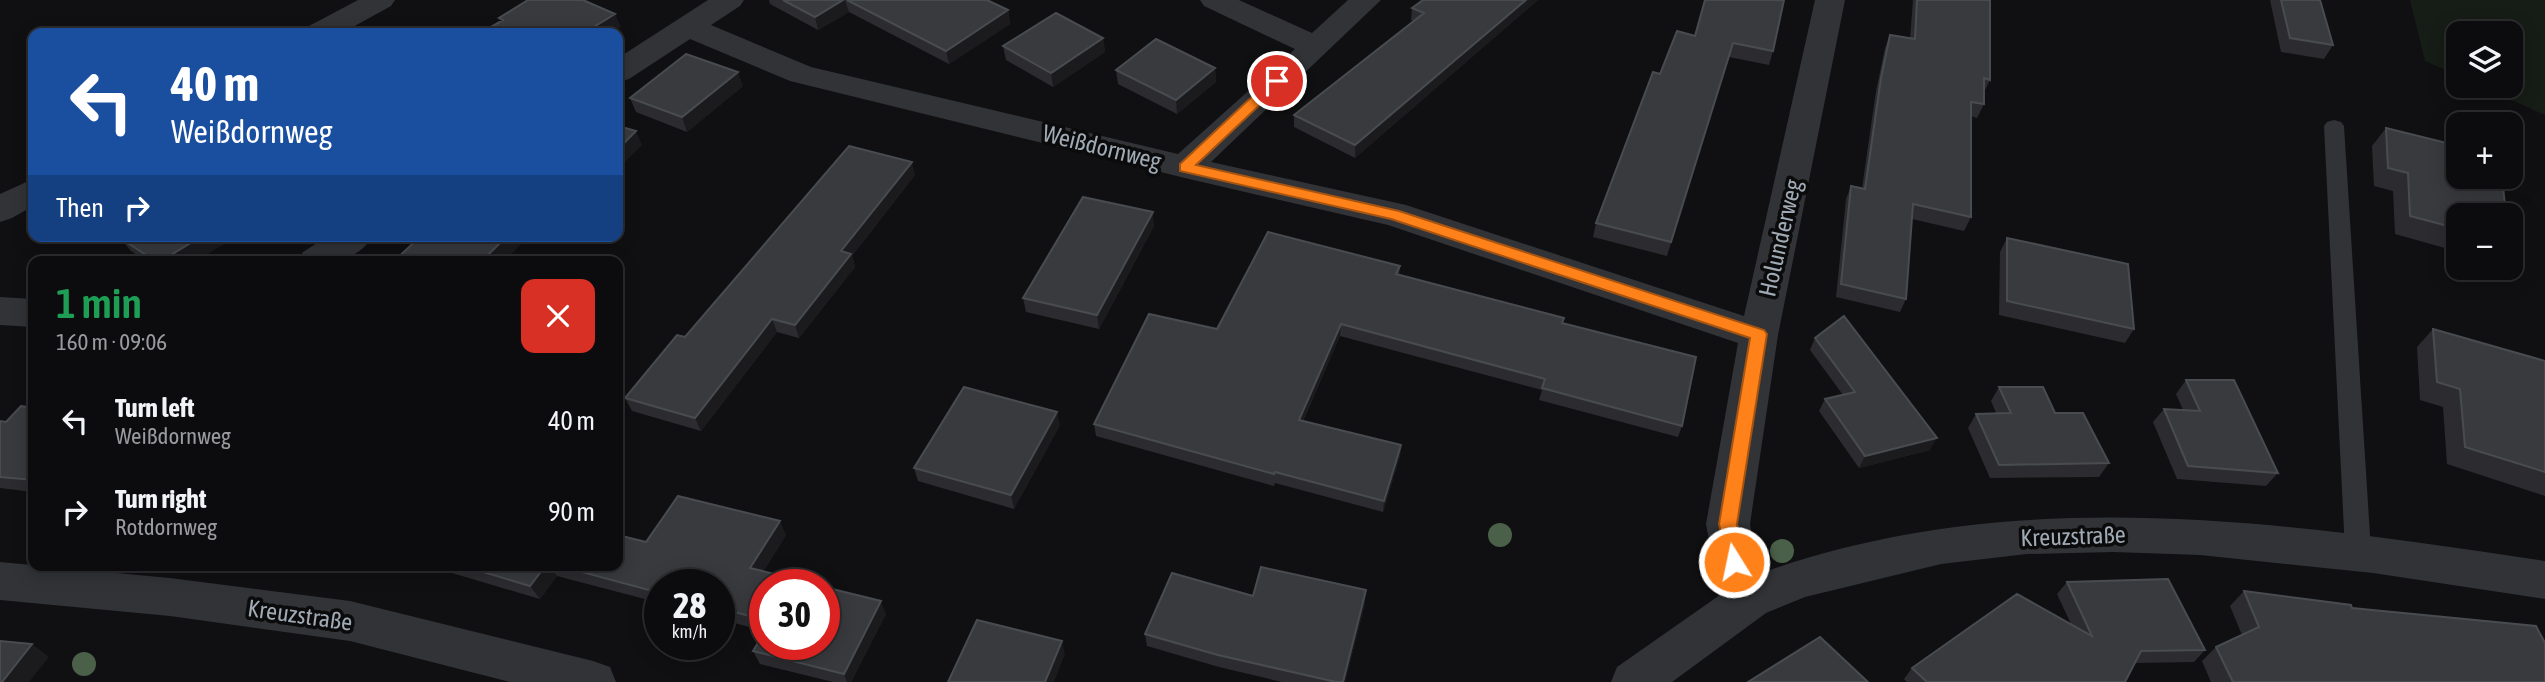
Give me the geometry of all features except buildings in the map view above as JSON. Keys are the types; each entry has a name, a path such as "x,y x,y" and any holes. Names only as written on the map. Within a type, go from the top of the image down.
{"street":[{"path":"329,28 380,0"},
{"path":"623,69 729,0"},
{"path":"1215,0 1314,46"},
{"path":"1185,167 1366,0"},
{"name":"Holunderweg","path":"1755,597 1734,562 1728,524 1759,334 1800,153 1830,0"},
{"name":"Weißdornweg","path":"688,27 801,74 1185,167 1394,214 1759,334"},
{"path":"0,210 28,194"},
{"path":"324,256 346,242"},
{"path":"0,311 28,313"},
{"name":"Kreuzstraße","path":"1634,682 1755,597 1824,572 1908,550 2010,537 2112,532 2358,551 2545,580"},
{"name":"Kreuzstraße","path":"0,582 170,597 350,621 593,682"}],"lane":[{"path":"2334,127 2358,551"}],"shaded area":[{"path":"2410,0 2545,0 2545,115 2507,98 2523,98 2523,21 2446,21 2446,70 2425,61"}],"route":[{"path":"1277,81 1185,167 1394,214 1759,334 1728,524 1734,562"}]}
